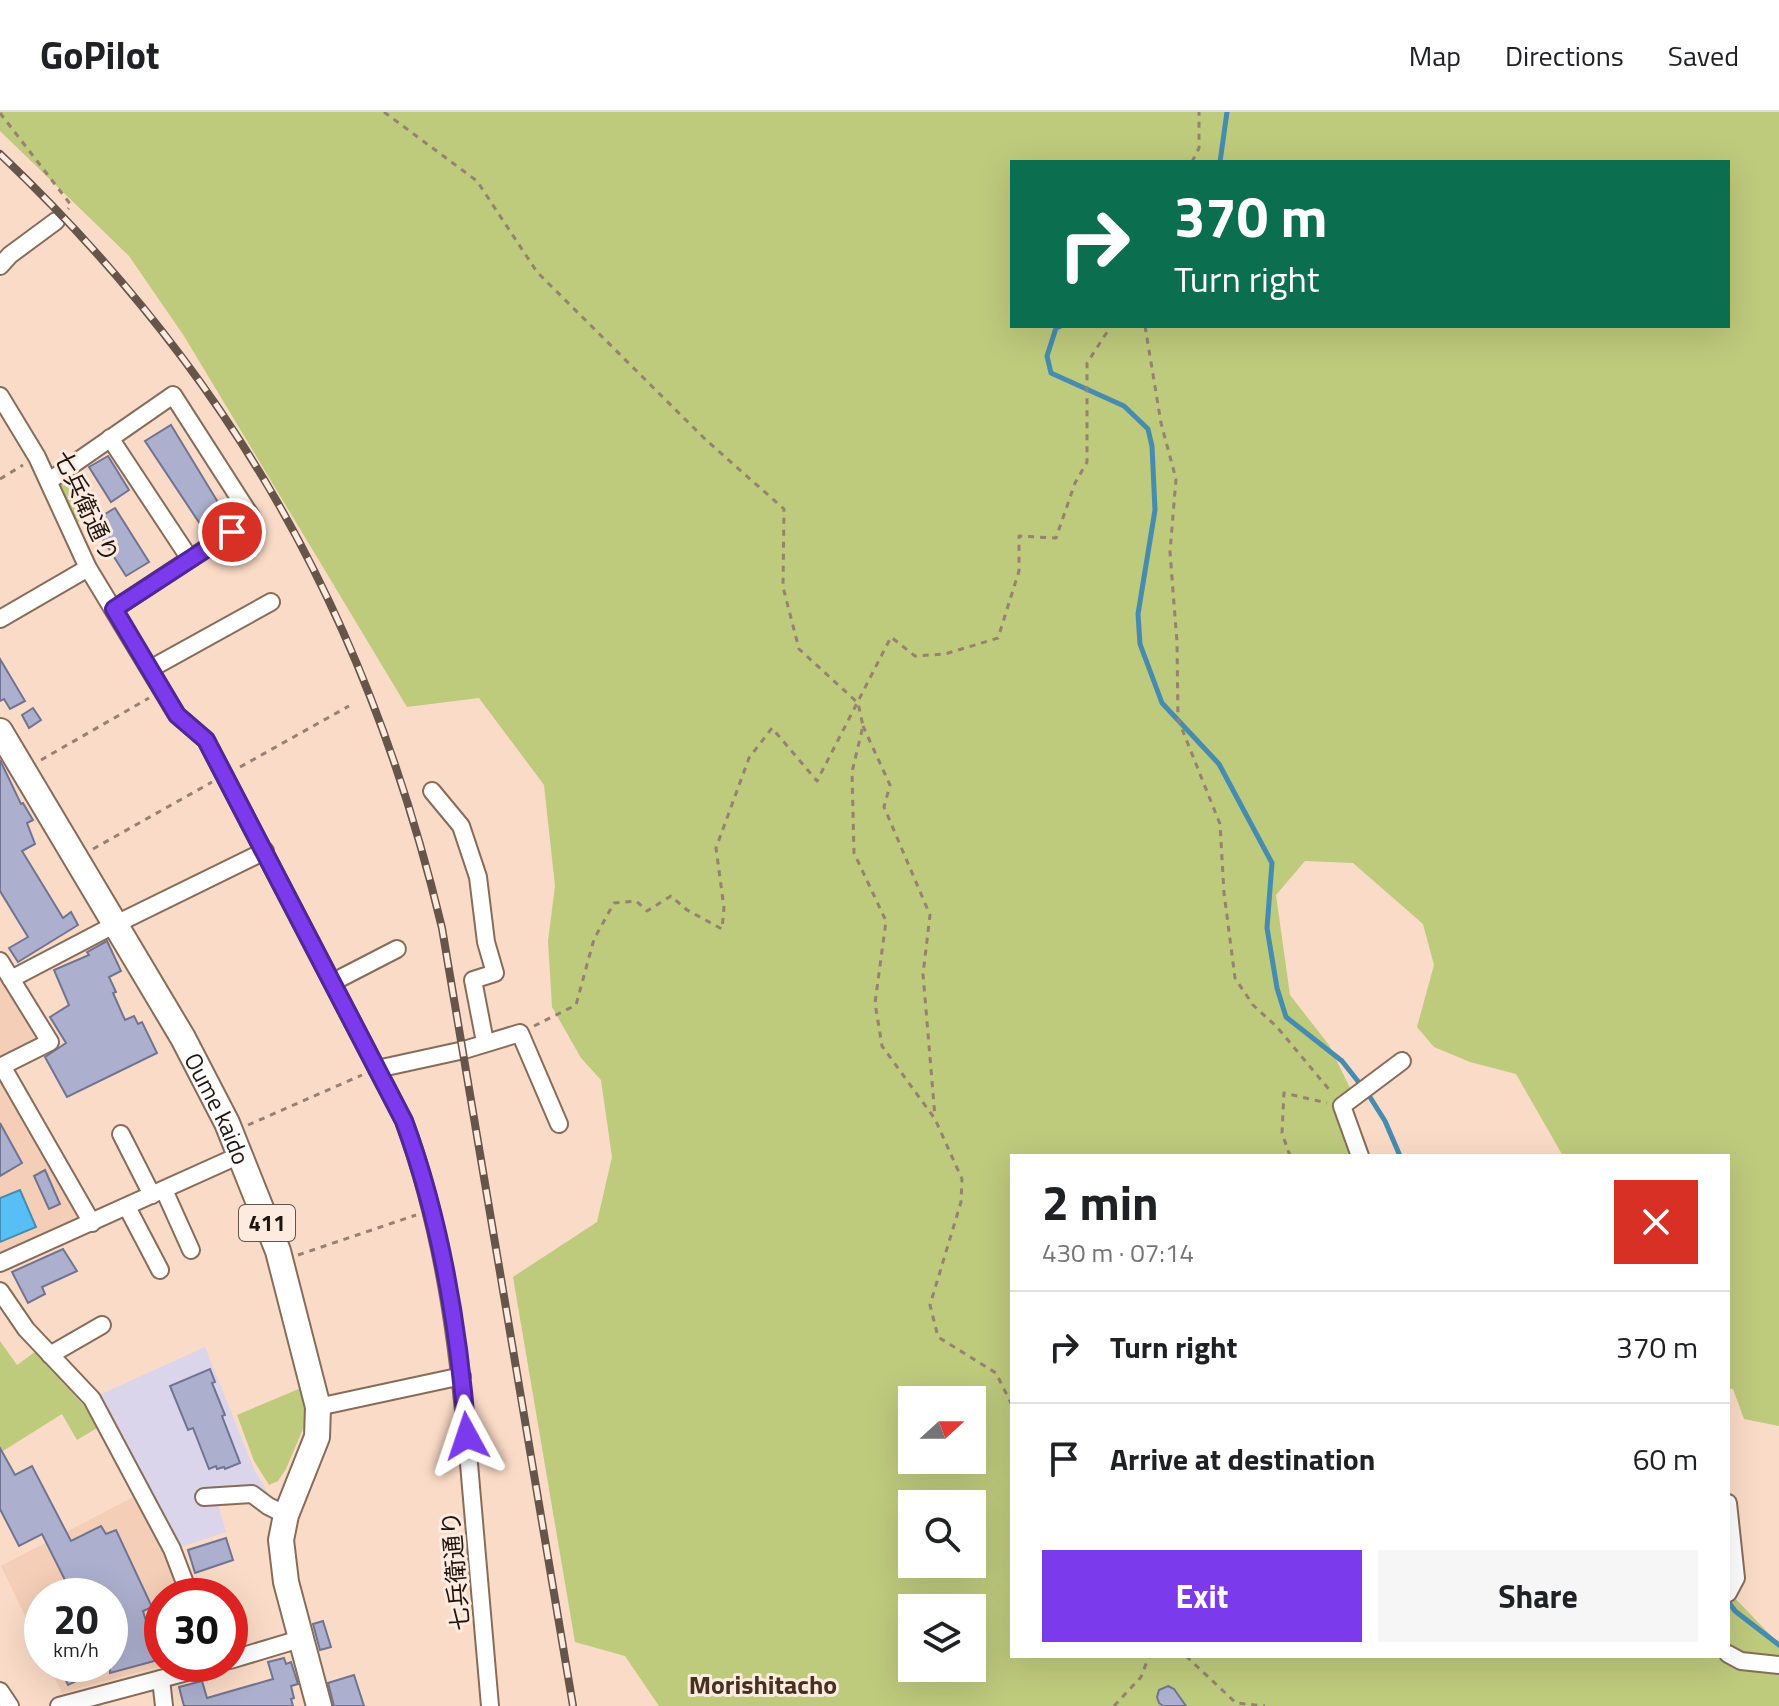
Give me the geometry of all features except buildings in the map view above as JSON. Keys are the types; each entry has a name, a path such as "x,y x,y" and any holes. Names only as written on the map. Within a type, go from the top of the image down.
{"highway":[{"name":"Oume kaido","path":"0,731 183,1038 235,1144 281,1260 318,1407 317,1437 312,1455 286,1515 281,1540 300,1639 319,1706"}],"street":[{"path":"0,266 56,221"},
{"path":"49,481 173,395 252,518 114,609"},
{"name":"七兵衛通り","path":"0,396 37,457 88,568 177,715 206,740 404,1121 431,1210 462,1376 490,1706"},
{"path":"110,438 190,559"},
{"path":"0,619 88,568"},
{"path":"150,669 271,602"},
{"path":"432,791 461,826 478,877 486,942 495,973 473,980 485,1042"},
{"path":"11,979 265,851"},
{"path":"333,982 397,949"},
{"path":"0,961 50,1042 2,1066 92,1223"},
{"path":"377,1069 464,1050 520,1033 559,1124"},
{"path":"1360,1154 1349,1101 1402,1061"},
{"path":"121,1134 191,1250"},
{"path":"0,1263 158,1192 235,1144"},
{"path":"127,1207 160,1270"},
{"path":"0,1291 26,1329 92,1399 172,1549 183,1578"},
{"path":"50,1355 102,1325"},
{"path":"318,1407 462,1376"},
{"path":"204,1497 252,1494 286,1515"},
{"path":"1730,1522 1736,1578 1730,1590"},
{"path":"248,1655 300,1639"},
{"path":"1735,1658 1779,1665"},
{"path":"59,1706 150,1682"},
{"path":"161,1682 164,1706"},
{"path":"0,1691 10,1706"}],"path":[{"path":"384,112 477,181 537,272 706,440 784,509 783,587 799,649 858,703 863,726 890,785 884,807 930,915 923,974 935,1119"},
{"path":"1193,160 1199,148 1199,112"},
{"path":"2,113 71,205 56,221"},
{"path":"520,1033 576,1005 594,939 614,903 636,901 647,911 671,896 687,910 722,929 724,908 716,848 749,758 772,728 817,781 891,637 915,656 945,654 998,638 1019,571 1019,536 1056,538 1075,483 1087,462 1087,363 1110,328"},
{"path":"1145,328 1161,423 1176,479 1170,552 1177,642 1178,719 1220,824 1224,893 1235,978 1253,1005 1349,1101"},
{"path":"0,479 37,457"},
{"path":"23,770 163,690"},
{"path":"863,726 852,772 854,853 886,921 875,1003 882,1046 935,1119 962,1179 961,1202 930,1305 938,1337 996,1373 1010,1401"},
{"path":"235,1144 377,1069"},
{"path":"1289,1154 1282,1133 1284,1093 1349,1101"},
{"path":"281,1260 431,1210"},
{"path":"1114,1706 1141,1677 1148,1658"},
{"path":"1188,1658 1236,1703 1265,1706"}],"shaded area":[{"path":"0,968 42,1036 38,1042 0,1061"},
{"path":"0,1071 79,1213 79,1222 0,1256"},
{"path":"205,1347 254,1469 272,1500 281,1501 277,1522 265,1516 257,1499 218,1504 226,1532 178,1548 95,1397"},
{"path":"137,1495 178,1578 144,1578 144,1671 128,1675 128,1578 24,1578 24,1614 1,1566"},
{"path":"57,1682 103,1682 62,1693"}],"green space":[{"path":"0,112 1779,112 1779,1426 1744,1419 1733,1389 1730,1389 1730,1154 1562,1154 1516,1074 1470,1062 1434,1047 1417,1027 1434,965 1423,924 1353,863 1305,861 1276,895 1290,995 1329,1045 1350,1088 1344,1142 1351,1154 1010,1154 1010,1658 1730,1658 1730,1593 1779,1644 1779,1706 659,1706 625,1656 575,1642 513,1277 597,1222 612,1157 601,1080 581,1058 552,1007 548,941 555,886 544,785 479,698 407,707 184,336 129,256 0,131"},
{"path":"77,472 101,507 75,524 59,484"},
{"path":"0,1341 17,1365 35,1352 85,1407 97,1428 77,1440 62,1414 3,1451 0,1446"},
{"path":"301,1388 306,1422 286,1469 278,1481 269,1485 254,1461 237,1415"}],"water":[{"path":"20,1190 36,1227 0,1242 0,1198"}],"waterway":[{"path":"1220,160 1227,112"},
{"path":"1056,328 1047,356 1051,373 1124,406 1148,429 1152,446 1155,510 1138,614 1140,644 1162,703 1219,764 1272,863 1267,928 1277,988 1286,1017 1342,1061 1385,1121 1399,1154"},
{"path":"1730,1604 1779,1645"}],"railway":[{"path":"0,154 83,238 157,324 222,414 280,507 331,605 374,707 411,815 442,928 573,1706"}],"district":[{"name":"Morishitacho","path":"763,1684"}],"route":[{"path":"232,532 114,609 177,715 206,740 404,1121 431,1210 447,1283 462,1376 467,1436"}]}
